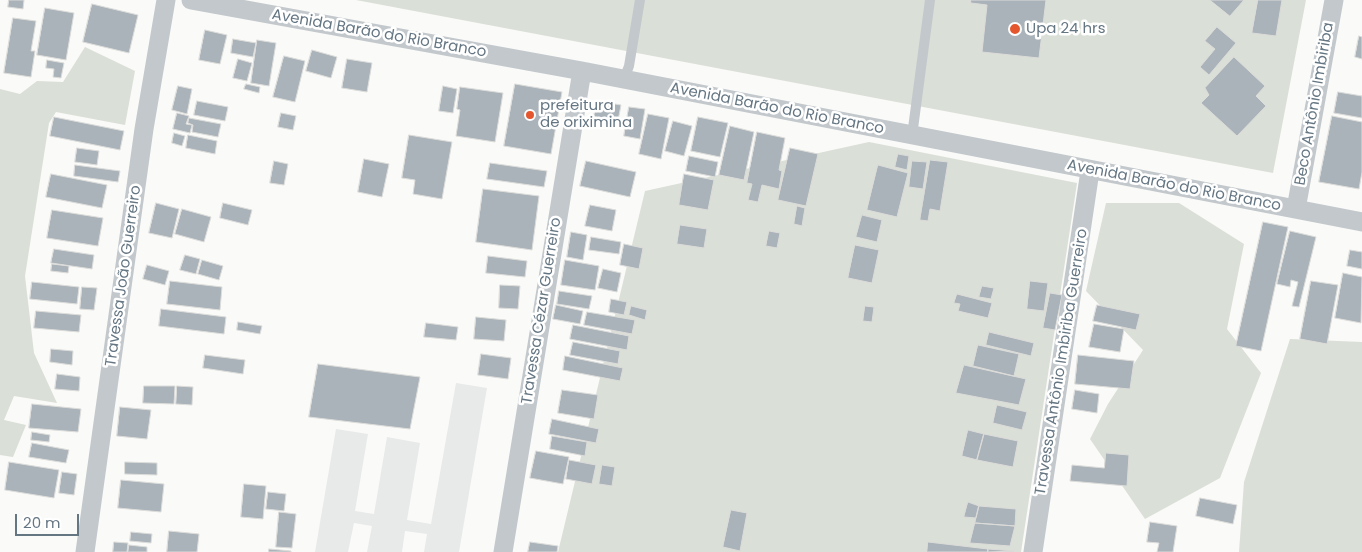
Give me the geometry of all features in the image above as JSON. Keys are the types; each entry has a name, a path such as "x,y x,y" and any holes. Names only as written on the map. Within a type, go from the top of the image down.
{"street":[{"name":"Travessa João Guerreiro","path":"85,552 144,129 166,0"},
{"name":"Avenida Barão do Rio Branco","path":"190,0 582,71 1090,171 1362,222"},
{"name":"Beco Antônio Imbiriba","path":"1296,209 1334,0"},
{"name":"Travessa Cézar Guerreiro","path":"503,552 582,71"},
{"name":"Travessa Antônio Imbiriba Guerreiro","path":"1033,552 1090,171"}],"lane":[{"path":"624,79 629,66 640,0"},
{"path":"912,136 930,0"}],"shaded area":[{"path":"356,0 1306,0 1273,173"},
{"path":"85,47 135,71 125,125 56,112 49,123 25,276 34,353 57,403 14,396 4,420 26,425 13,457 0,455 0,89 20,94 37,81 63,82"},
{"path":"869,142 1077,183 1021,552 558,552 645,191"},
{"path":"1106,203 1179,203 1244,244 1227,329 1261,373 1220,478 1145,519 1090,439 1108,404 1143,350 1086,291"},
{"path":"1290,339 1362,342 1362,552 1239,552 1244,482"},
{"path":"456,383 487,388 459,552 424,552 427,534 405,531 402,552 367,552 372,526 354,523 348,552 315,552 336,429 368,434 355,511 374,514 387,437 420,443 407,520 431,524"}],"building":[{"path":"9,0 24,0 23,9 8,7"},
{"name":"Upa 24 hrs","path":"971,0 1046,0 1039,58 982,52 987,5 971,3"},
{"path":"1210,0 1244,0 1230,16"},
{"path":"1258,0 1282,0 1276,36 1252,33"},
{"path":"92,4 138,15 129,53 83,42"},
{"path":"45,8 74,13 66,60 37,55"},
{"path":"13,18 36,21 31,51 35,51 31,77 4,73"},
{"path":"1217,27 1236,43 1209,75 1200,67 1215,49 1205,41"},
{"path":"205,30 227,35 220,64 199,60"},
{"path":"1359,36 1362,37 1362,59 1355,57"},
{"path":"233,39 256,43 253,57 231,53"},
{"path":"257,40 276,43 269,86 251,83"},
{"path":"312,50 337,57 331,78 306,71"},
{"path":"284,56 305,61 295,102 273,97"},
{"path":"1234,57 1265,86 1256,96 1266,106 1237,136 1201,103 1209,95 1205,88"},
{"path":"238,59 252,63 247,81 233,78"},
{"path":"347,59 372,63 367,92 342,88"},
{"path":"47,60 64,63 61,78 53,77 54,69 46,68"},
{"path":"246,84 260,87 259,93 244,89"},
{"path":"515,84 562,92 551,154 504,146"},
{"path":"178,86 192,89 187,114 172,110"},
{"path":"443,86 457,89 453,113 439,111"},
{"path":"460,87 503,93 495,142 456,136 460,110 457,109"},
{"path":"1338,92 1362,96 1362,118 1334,113"},
{"path":"197,101 228,107 225,121 194,115"},
{"path":"597,101 621,105 617,126 593,121"},
{"path":"629,107 645,109 640,139 624,136"},
{"path":"177,113 189,116 186,124 192,125 190,133 173,129"},
{"path":"281,113 296,116 293,130 278,127"},
{"path":"648,114 669,118 661,159 639,154"},
{"path":"1332,116 1362,122 1362,172 1359,189 1319,182"},
{"path":"54,117 124,131 120,150 50,136"},
{"path":"698,117 728,123 720,157 691,151"},
{"path":"189,118 221,124 218,137 192,132 193,125 188,123"},
{"path":"673,121 692,126 684,156 665,151"},
{"path":"730,126 754,132 744,180 719,175"},
{"path":"757,132 785,138 779,170 782,171 779,189 762,185 758,202 748,200 752,184 747,183"},
{"path":"174,133 185,136 182,146 172,143"},
{"path":"188,135 217,141 215,154 186,148"},
{"path":"409,135 452,142 442,199 413,194 415,180 402,178"},
{"path":"77,148 99,151 97,165 75,162"},
{"path":"790,148 818,154 806,206 778,200"},
{"path":"898,154 909,156 907,170 895,167"},
{"path":"689,156 718,162 715,177 686,171"},
{"path":"364,159 389,164 382,197 358,192"},
{"path":"930,160 948,162 940,211 930,209 928,221 920,220"},
{"path":"274,161 288,164 284,185 270,183"},
{"path":"586,161 636,172 630,197 580,186"},
{"path":"912,161 927,162 923,189 909,187"},
{"path":"490,163 547,171 544,187 487,179"},
{"path":"75,165 120,171 118,182 74,176"},
{"path":"878,165 908,173 897,217 867,210"},
{"path":"51,174 107,185 102,208 46,197"},
{"path":"684,174 714,180 708,210 679,205"},
{"path":"483,189 539,196 532,250 476,242"},
{"path":"156,203 179,209 172,238 149,233"},
{"path":"223,203 252,210 248,225 220,218"},
{"path":"590,205 616,210 612,231 585,226"},
{"path":"797,206 805,208 802,226 794,224"},
{"path":"182,209 211,217 204,242 175,234"},
{"path":"52,210 103,218 98,246 47,238"},
{"path":"862,215 882,220 877,242 856,237"},
{"path":"1263,222 1288,227 1261,351 1236,346"},
{"path":"680,225 707,229 704,248 677,244"},
{"path":"769,231 780,233 777,248 766,246"},
{"path":"1290,231 1316,237 1299,307 1292,306 1298,282 1291,280 1290,287 1277,284"},
{"path":"571,232 587,235 583,260 567,257"},
{"path":"591,237 621,242 619,254 589,250"},
{"path":"624,244 643,248 639,269 620,265"},
{"path":"855,245 879,250 872,283 848,278"},
{"path":"54,249 94,255 92,269 51,263"},
{"path":"1350,250 1362,252 1362,269 1347,266"},
{"path":"185,255 200,259 196,274 180,270"},
{"path":"488,256 527,261 525,277 486,273"},
{"path":"202,260 223,266 219,280 198,274"},
{"path":"565,260 599,266 595,290 561,285"},
{"path":"52,264 69,266 68,273 51,271"},
{"path":"147,265 169,271 165,285 143,279"},
{"path":"603,269 621,273 617,292 598,288"},
{"path":"1343,273 1362,277 1361,323 1335,318"},
{"path":"170,281 222,287 220,310 167,304"},
{"path":"1030,281 1048,283 1044,311 1027,309"},
{"path":"1311,281 1338,285 1327,344 1300,339"},
{"path":"32,282 79,287 77,304 30,299"},
{"path":"500,285 520,286 518,309 499,308"},
{"path":"982,286 994,288 991,299 979,297"},
{"path":"82,287 97,288 94,310 80,309"},
{"path":"559,291 592,296 589,309 557,304"},
{"path":"1050,293 1062,295 1055,330 1043,328"},
{"path":"957,294 992,303 988,318 958,311 960,304 954,303"},
{"path":"611,299 627,302 624,315 609,312"},
{"path":"556,305 583,311 580,324 553,319"},
{"path":"1097,305 1140,314 1136,330 1093,321"},
{"path":"631,306 647,310 645,320 629,315"},
{"path":"865,306 874,307 872,322 863,321"},
{"path":"161,309 226,317 224,334 159,326"},
{"path":"36,311 81,315 79,332 34,328"},
{"path":"587,312 635,320 632,334 584,325"},
{"path":"476,317 506,320 504,341 474,339"},
{"path":"238,322 262,326 260,334 237,330"},
{"path":"426,323 458,327 456,340 424,337"},
{"path":"1094,324 1124,329 1120,352 1089,347"},
{"path":"573,325 629,336 627,350 570,339"},
{"path":"989,332 1034,343 1031,356 986,345"},
{"path":"573,342 620,351 618,364 570,355"},
{"path":"978,345 1019,354 1014,376 973,366"},
{"path":"51,349 73,351 72,365 50,362"},
{"path":"481,354 511,358 508,379 478,375"},
{"path":"205,355 245,360 243,374 203,368"},
{"path":"1078,355 1134,361 1130,389 1075,384"},
{"path":"565,356 623,368 620,381 563,370"},
{"path":"318,364 420,377 410,429 309,417"},
{"path":"964,365 1026,379 1019,405 956,393"},
{"path":"57,374 80,377 79,391 55,389"},
{"path":"144,386 175,386 174,404 143,403"},
{"path":"177,386 193,387 192,405 176,404"},
{"path":"562,390 598,395 594,419 558,413"},
{"path":"1075,390 1099,394 1097,413 1072,409"},
{"path":"32,404 81,409 78,432 29,428"},
{"path":"997,405 1027,412 1022,430 993,423"},
{"path":"120,407 151,410 147,439 117,436"},
{"path":"552,419 599,429 596,443 549,434"},
{"path":"968,430 984,434 977,460 962,456"},
{"path":"32,432 50,435 49,442 31,440"},
{"path":"984,434 1018,441 1013,467 977,460"},
{"path":"552,436 587,442 585,456 550,449"},
{"path":"32,443 69,450 66,463 29,457"},
{"path":"536,451 569,457 563,484 530,478"},
{"path":"1106,453 1129,455 1127,486 1070,481 1072,465 1104,468"},
{"path":"569,460 596,465 592,484 566,479"},
{"path":"9,462 59,470 54,498 5,490"},
{"path":"125,462 157,463 157,475 125,474"},
{"path":"602,465 615,467 612,486 599,484"},
{"path":"62,472 77,474 74,495 59,493"},
{"path":"121,480 164,484 161,512 118,508"},
{"path":"244,484 266,486 263,519 241,517"},
{"path":"268,492 286,494 284,511 266,509"},
{"path":"1200,498 1237,505 1233,524 1196,516"},
{"path":"968,502 979,506 976,518 964,517"},
{"path":"979,506 1016,509 1015,526 975,523"},
{"path":"731,510 747,513 740,551 723,547"},
{"path":"279,512 296,514 292,548 276,547"},
{"path":"1150,522 1177,526 1173,552 1157,552 1159,543 1147,542"},
{"path":"975,523 1015,526 1010,546 970,543"},
{"path":"169,531 199,534 197,552 167,552"},
{"path":"131,532 152,534 151,543 130,541"},
{"path":"114,542 128,543 127,552 113,552"},
{"path":"530,542 558,546 557,552 528,552"},
{"path":"928,542 988,549 988,552 927,552"},
{"path":"129,545 147,547 147,552 128,552"},
{"path":"269,549 291,551 291,552 269,552"},
{"path":"988,549 1015,551 988,552"}],"place":[{"name":"Upa 24 hrs","path":"1015,29"},
{"name":"prefeitura de oriximina","path":"530,115"}]}
